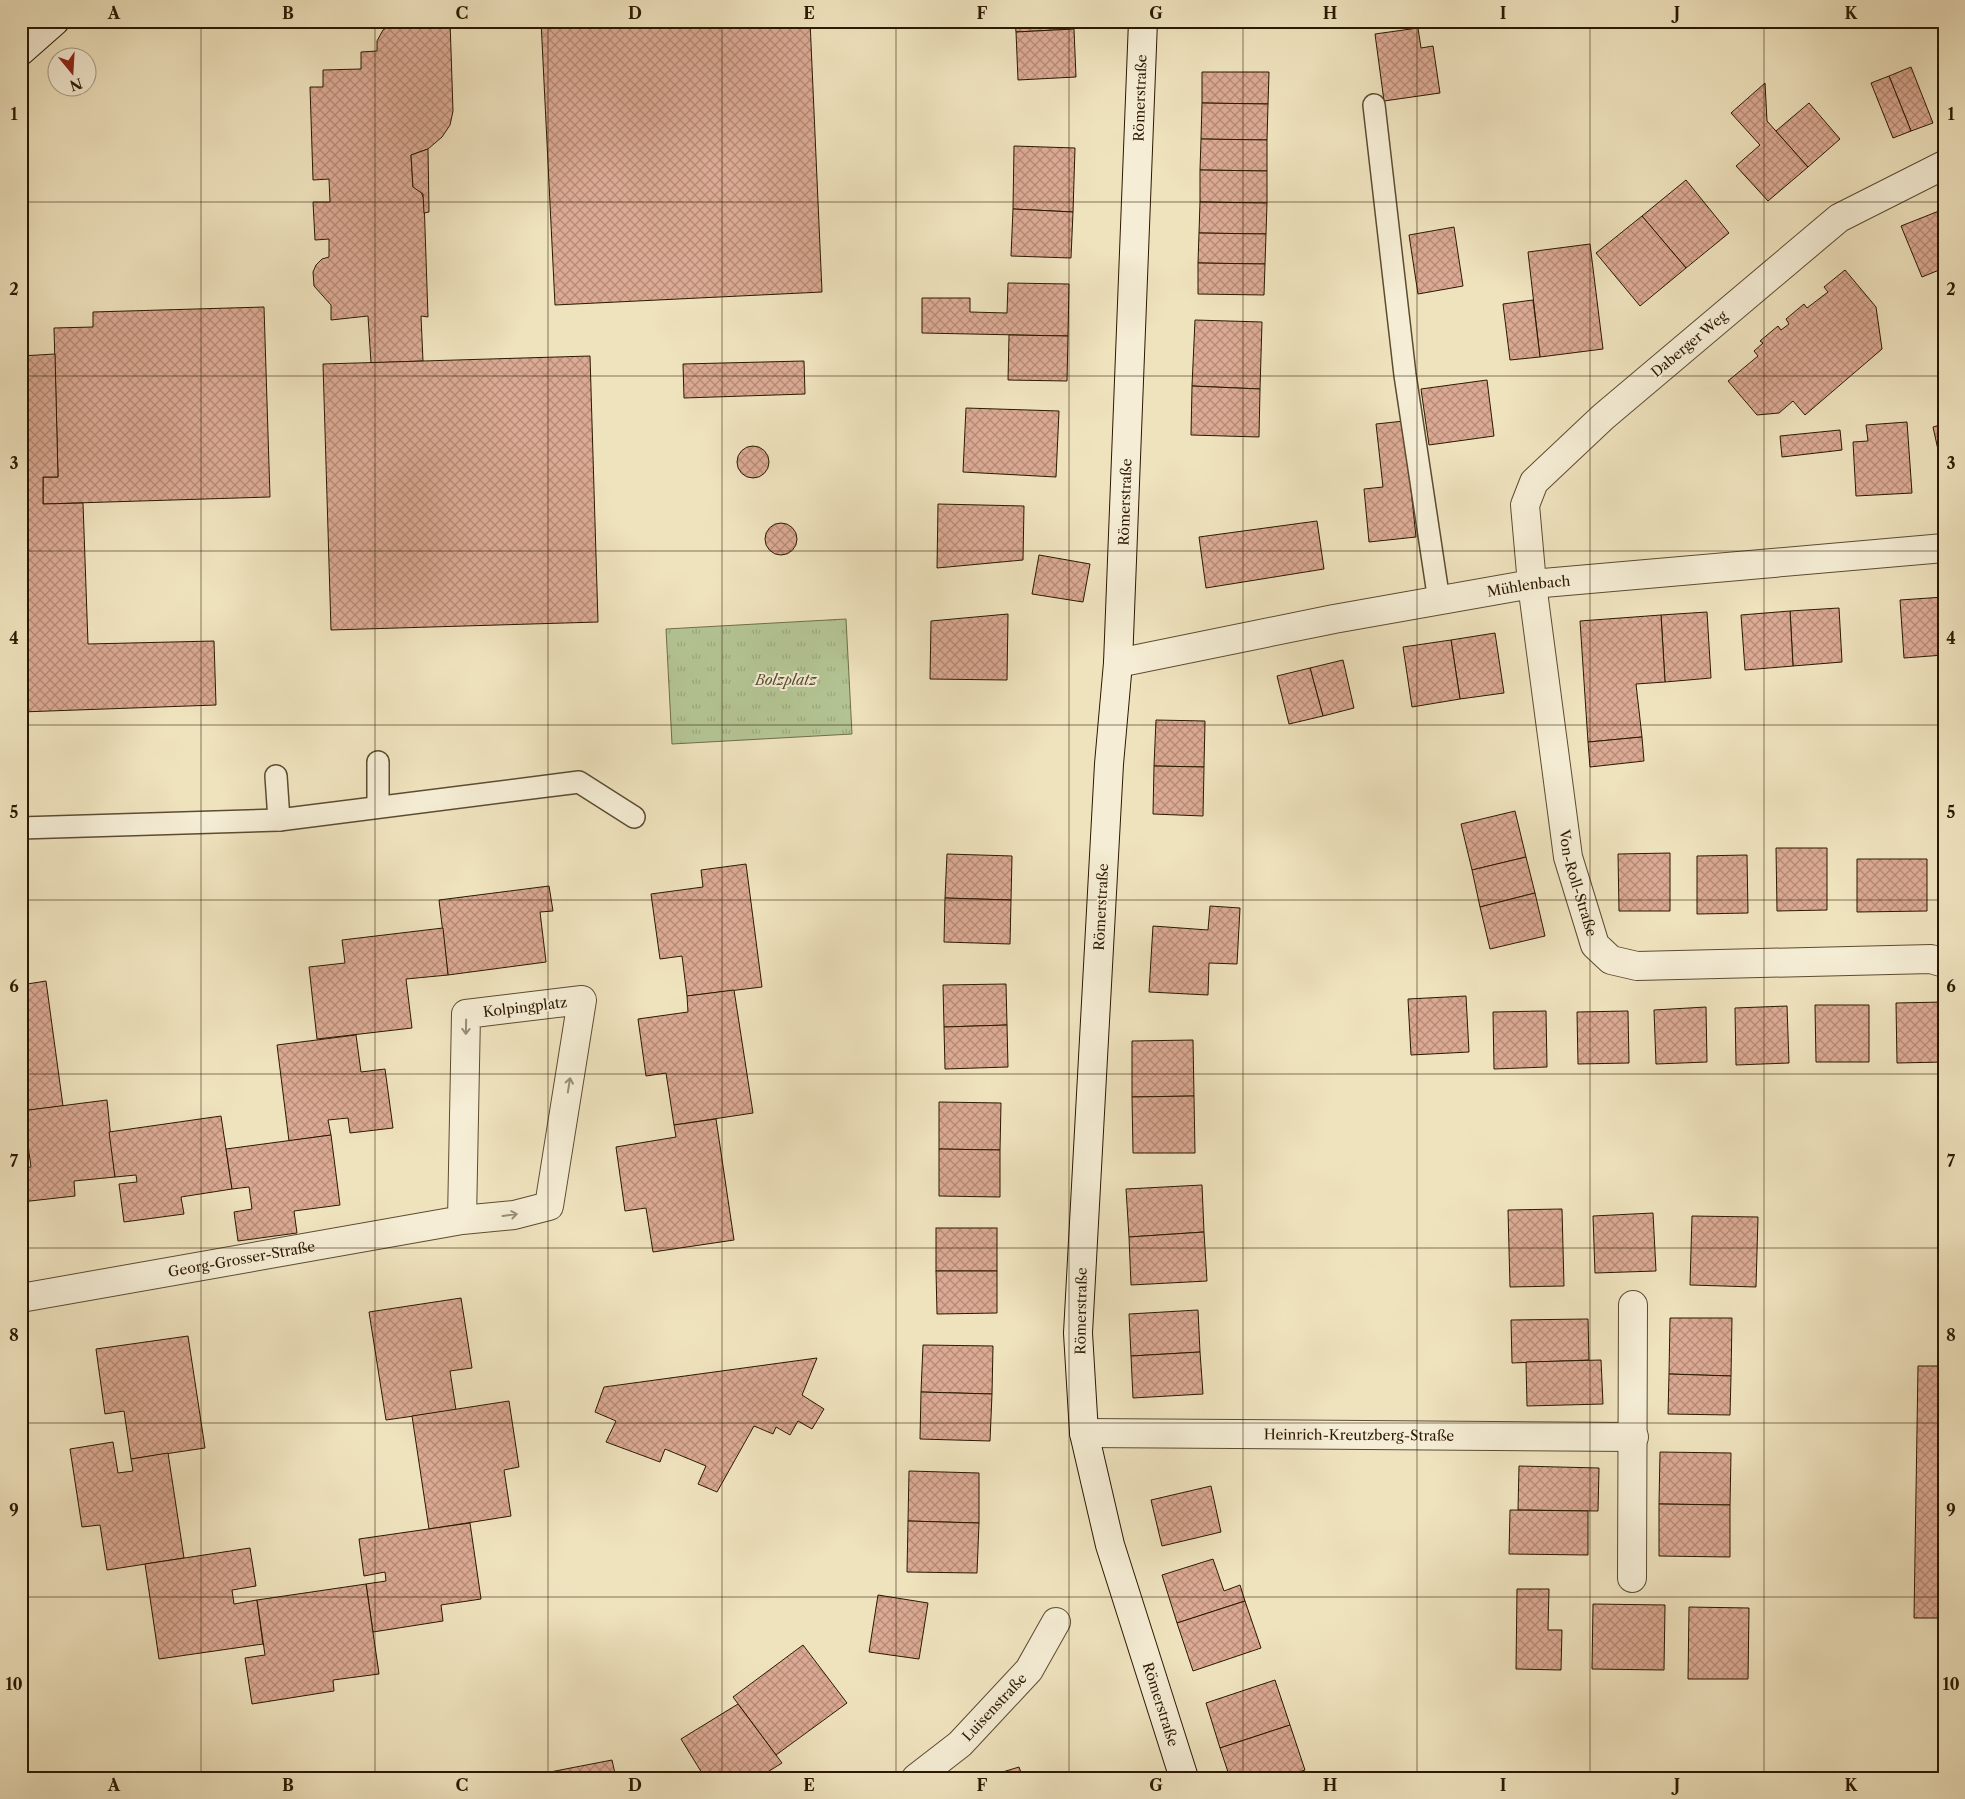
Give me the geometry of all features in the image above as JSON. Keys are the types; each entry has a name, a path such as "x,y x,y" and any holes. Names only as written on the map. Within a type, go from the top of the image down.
{"street":[{"path":"21,51 55,21"},
{"name":"Römerstraße","path":"1143,21 1118,663 1109,764 1078,1334 1084,1433 1110,1545 1184,1778"},
{"name":"Daberger Weg","path":"1532,584 1525,505 1534,482 1603,417 1839,218 1944,165"},
{"name":"Mühlenbach","path":"1118,663 1334,619 1532,584 1944,548"},
{"name":"Von-Roll-Straße","path":"1532,584 1568,857 1595,945 1611,960 1637,966 1931,959 1944,963"},
{"name":"Kolpingplatz","path":"582,1000 549,1206 514,1215 462,1220 466,1014 582,1000"},
{"name":"Georg-Grosser-Straße","path":"21,1298 462,1220"},
{"path":"1632,1578 1633,1305"},
{"name":"Heinrich-Kreutzberg-Straße","path":"1084,1433 1634,1437"},
{"name":"Luisenstraße","path":"916,1778 960,1744 1029,1670 1056,1622"}],"lane":[{"path":"1374,105 1405,375 1439,601"},
{"path":"378,762 378,806"},
{"path":"276,776 279,820"},
{"path":"21,828 279,820 579,782 634,817"}],"green space":[{"name":"Bolzplatz","path":"846,619 852,734 672,744 666,629"}],"building":[{"path":"450,21 453,111 450,125 442,137 428,149 411,155 413,187 420,190 424,199 428,317 421,316 423,361 371,363 368,316 331,320 331,305 314,286 313,272 316,265 322,259 329,257 329,239 315,240 313,202 330,202 329,179 313,180 310,87 323,87 323,70 361,69 361,52 377,51 377,41 383,30 395,23"},
{"path":"541,21 810,21 822,292 555,305"},
{"path":"1015,21 1074,21 1074,29 1016,32"},
{"path":"1418,28 1421,48 1433,46 1440,93 1384,101 1375,34"},
{"path":"1074,29 1076,77 1018,80 1016,32"},
{"path":"1911,67 1933,123 1911,131 1889,76"},
{"path":"1202,72 1269,72 1268,104 1202,103"},
{"path":"1889,76 1911,131 1893,138 1871,83"},
{"path":"1765,83 1767,121 1808,167 1768,201 1736,166 1760,145 1731,113"},
{"path":"1202,103 1268,104 1267,140 1201,139"},
{"path":"1809,103 1840,139 1808,167 1776,131"},
{"path":"1201,139 1267,140 1267,171 1200,170"},
{"path":"1014,146 1075,148 1073,212 1013,209"},
{"path":"428,149 429,212 424,213 423,194 413,187 411,155"},
{"path":"1200,170 1267,171 1267,203 1200,202"},
{"path":"1686,180 1729,233 1686,268 1642,216"},
{"path":"1200,202 1267,203 1266,234 1199,233"},
{"path":"1013,209 1073,212 1071,258 1011,256"},
{"path":"1944,209 1944,268 1922,277 1901,226"},
{"path":"1642,216 1686,268 1640,306 1596,253"},
{"path":"1454,227 1463,286 1418,294 1409,235"},
{"path":"1199,233 1266,234 1265,264 1198,263"},
{"path":"1590,244 1603,349 1540,357 1528,252"},
{"path":"1198,263 1265,264 1264,295 1198,294"},
{"path":"1845,270 1876,307 1882,349 1805,415 1793,401 1779,413 1757,415 1728,381 1758,356 1754,351 1763,343 1760,341 1778,326 1781,330 1789,324 1786,319 1804,304 1807,308 1828,292 1824,287"},
{"path":"1008,283 1069,284 1068,336 922,333 922,298 970,298 970,312 1007,313"},
{"path":"1533,300 1540,357 1510,360 1503,304"},
{"path":"264,307 270,497 43,504 43,477 58,477 54,328 93,327 93,312"},
{"path":"1195,320 1262,322 1260,389 1192,386"},
{"path":"1009,335 1068,336 1067,381 1008,380"},
{"path":"55,354 58,477 43,477 43,504 83,503 88,644 214,641 216,705 21,712 21,356"},
{"path":"590,356 598,622 331,630 323,364"},
{"path":"804,361 805,394 684,398 683,364"},
{"path":"1487,380 1494,436 1429,445 1421,389"},
{"path":"1192,386 1260,389 1259,437 1191,435"},
{"path":"966,408 1059,411 1056,477 963,472"},
{"path":"1404,421 1416,537 1369,542 1364,489 1383,487 1376,424"},
{"path":"1907,422 1912,493 1856,496 1853,442 1868,441 1866,425"},
{"path":"1944,424 1944,477 1933,427"},
{"path":"1840,430 1842,450 1782,457 1780,436"},
{"path":"753,446 759,447 764,451 768,456 768,468 764,473 759,477 753,478 747,477 742,473 738,468 737,462 738,456 742,451 747,447"},
{"path":"938,504 1024,506 1023,560 937,568"},
{"path":"1317,521 1324,569 1206,588 1199,537"},
{"path":"781,523 787,524 792,528 796,533 796,545 792,550 787,554 781,555 775,554 770,550 766,545 765,539 766,533 770,528 775,524"},
{"path":"1039,555 1090,564 1083,602 1032,594"},
{"path":"1944,597 1944,655 1904,658 1900,600"},
{"path":"1839,608 1842,662 1793,666 1790,611"},
{"path":"1790,611 1793,666 1745,670 1741,615"},
{"path":"1707,612 1711,678 1665,682 1661,615"},
{"path":"1008,614 1007,680 930,679 931,621"},
{"path":"1661,615 1665,682 1636,684 1642,737 1588,742 1580,621"},
{"path":"1495,633 1504,693 1460,699 1451,640"},
{"path":"1451,640 1460,699 1412,707 1403,647"},
{"path":"1343,660 1354,708 1323,716 1310,668"},
{"path":"1310,668 1323,716 1289,724 1277,676"},
{"path":"1156,720 1205,721 1204,767 1154,766"},
{"path":"1642,737 1644,761 1590,767 1588,742"},
{"path":"1154,766 1204,767 1203,816 1153,814"},
{"path":"1515,811 1526,857 1472,870 1461,824"},
{"path":"1776,848 1827,848 1827,910 1777,911"},
{"path":"1670,853 1670,911 1619,911 1618,854"},
{"path":"1940,853 1944,853 1944,908 1941,908"},
{"path":"947,854 1012,856 1011,900 945,898"},
{"path":"1747,855 1748,913 1697,914 1697,856"},
{"path":"1526,857 1535,893 1480,907 1472,870"},
{"path":"1857,859 1927,859 1927,911 1857,912"},
{"path":"746,864 762,987 687,996 682,956 660,959 651,894 703,887 701,870"},
{"path":"549,886 553,911 540,912 546,962 448,975 439,900"},
{"path":"1535,893 1545,936 1490,949 1480,907"},
{"path":"945,898 1011,900 1010,944 944,942"},
{"path":"1210,906 1240,908 1237,964 1209,963 1208,995 1149,992 1153,926 1208,930"},
{"path":"443,928 448,975 406,979 412,1028 317,1039 309,967 345,963 342,940"},
{"path":"46,981 63,1106 21,1111 21,1032 25,1031 21,985"},
{"path":"1006,984 1007,1025 944,1027 943,985"},
{"path":"734,990 753,1113 674,1125 666,1073 646,1076 638,1019 688,1012 687,996"},
{"path":"1466,996 1469,1052 1411,1055 1408,999"},
{"path":"21,1002 25,1031 21,1032"},
{"path":"1944,1002 1944,1062 1897,1063 1896,1003"},
{"path":"1815,1005 1869,1005 1869,1062 1816,1062"},
{"path":"1787,1006 1789,1063 1736,1065 1735,1008"},
{"path":"1706,1007 1707,1062 1656,1064 1654,1010"},
{"path":"1546,1011 1547,1067 1494,1069 1493,1012"},
{"path":"1628,1011 1629,1063 1578,1064 1577,1012"},
{"path":"1007,1025 1008,1067 945,1069 944,1027"},
{"path":"356,1035 361,1072 385,1069 393,1128 350,1133 348,1118 328,1120 331,1135 289,1141 277,1045"},
{"path":"1193,1040 1194,1096 1132,1097 1132,1041"},
{"path":"1194,1096 1195,1153 1133,1153 1132,1097"},
{"path":"107,1100 115,1177 74,1181 75,1196 21,1202 21,1168 31,1167 28,1146 21,1147 21,1111"},
{"path":"939,1102 1001,1103 1000,1150 939,1149"},
{"path":"221,1116 232,1189 181,1197 184,1214 124,1222 119,1184 137,1182 136,1175 115,1177 109,1132"},
{"path":"716,1119 734,1240 653,1252 646,1208 625,1211 616,1147 676,1137 674,1125"},
{"path":"331,1135 340,1205 294,1211 297,1233 238,1241 234,1212 252,1209 249,1187 232,1189 226,1149"},
{"path":"939,1149 1000,1150 1000,1197 939,1196"},
{"path":"1202,1185 1204,1232 1129,1237 1126,1189"},
{"path":"1562,1209 1564,1286 1510,1287 1508,1210"},
{"path":"1653,1213 1656,1271 1595,1273 1593,1216"},
{"path":"1692,1216 1758,1217 1756,1287 1690,1285"},
{"path":"936,1228 997,1228 997,1271 936,1271"},
{"path":"1204,1232 1207,1281 1131,1285 1129,1237"},
{"path":"936,1271 997,1271 997,1313 937,1314"},
{"path":"461,1298 472,1368 450,1371 456,1410 386,1420 369,1312"},
{"path":"1198,1310 1200,1352 1131,1356 1129,1314"},
{"path":"1670,1318 1732,1318 1731,1376 1669,1374"},
{"path":"1588,1319 1589,1360 1512,1363 1511,1320"},
{"path":"188,1336 205,1448 131,1459 124,1411 105,1414 96,1349"},
{"path":"923,1345 993,1346 992,1394 921,1392"},
{"path":"1200,1352 1203,1394 1133,1398 1131,1356"},
{"path":"817,1358 802,1395 824,1409 812,1429 798,1421 790,1435 776,1427 773,1434 754,1426 717,1492 698,1484 706,1466 665,1449 660,1462 606,1442 616,1421 595,1412 604,1387"},
{"path":"1601,1360 1603,1404 1527,1406 1526,1362"},
{"path":"1918,1366 1944,1366 1944,1618 1914,1618"},
{"path":"1669,1374 1731,1376 1730,1415 1668,1414"},
{"path":"921,1392 992,1394 990,1441 920,1439"},
{"path":"509,1401 519,1467 504,1470 511,1516 429,1529 412,1416"},
{"path":"113,1442 118,1473 133,1471 131,1459 168,1453 184,1558 107,1570 100,1525 82,1527 70,1449"},
{"path":"1660,1452 1731,1453 1730,1505 1659,1504"},
{"path":"1519,1466 1599,1468 1598,1511 1518,1510"},
{"path":"909,1471 979,1473 979,1523 908,1521"},
{"path":"1211,1486 1221,1532 1162,1546 1151,1500"},
{"path":"1659,1504 1730,1505 1730,1557 1659,1556"},
{"path":"1510,1510 1588,1511 1588,1555 1509,1554"},
{"path":"908,1521 979,1523 977,1573 907,1572"},
{"path":"470,1523 481,1599 441,1605 443,1621 373,1632 366,1584 386,1581 385,1572 364,1576 359,1539"},
{"path":"250,1548 256,1586 232,1590 234,1604 257,1600 263,1644 159,1659 145,1564"},
{"path":"1213,1559 1224,1591 1240,1585 1245,1601 1177,1623 1162,1575"},
{"path":"366,1584 379,1674 333,1680 334,1691 252,1704 245,1658 265,1655 257,1600"},
{"path":"1517,1589 1549,1589 1548,1630 1562,1630 1561,1670 1516,1669"},
{"path":"878,1595 928,1603 919,1659 869,1652"},
{"path":"1245,1601 1261,1648 1193,1671 1177,1623"},
{"path":"1593,1604 1665,1605 1664,1670 1592,1669"},
{"path":"1689,1607 1749,1608 1748,1679 1688,1679"},
{"path":"803,1645 847,1703 776,1755 733,1697"},
{"path":"1275,1680 1290,1725 1220,1748 1206,1703"},
{"path":"738,1704 782,1763 758,1778 705,1778 681,1739"},
{"path":"1290,1725 1305,1770 1280,1778 1230,1778 1220,1748"},
{"path":"612,1760 616,1778 519,1778"},
{"path":"1019,1767 1023,1778 983,1778"},
{"path":"446,1772 448,1778 418,1778"}]}
